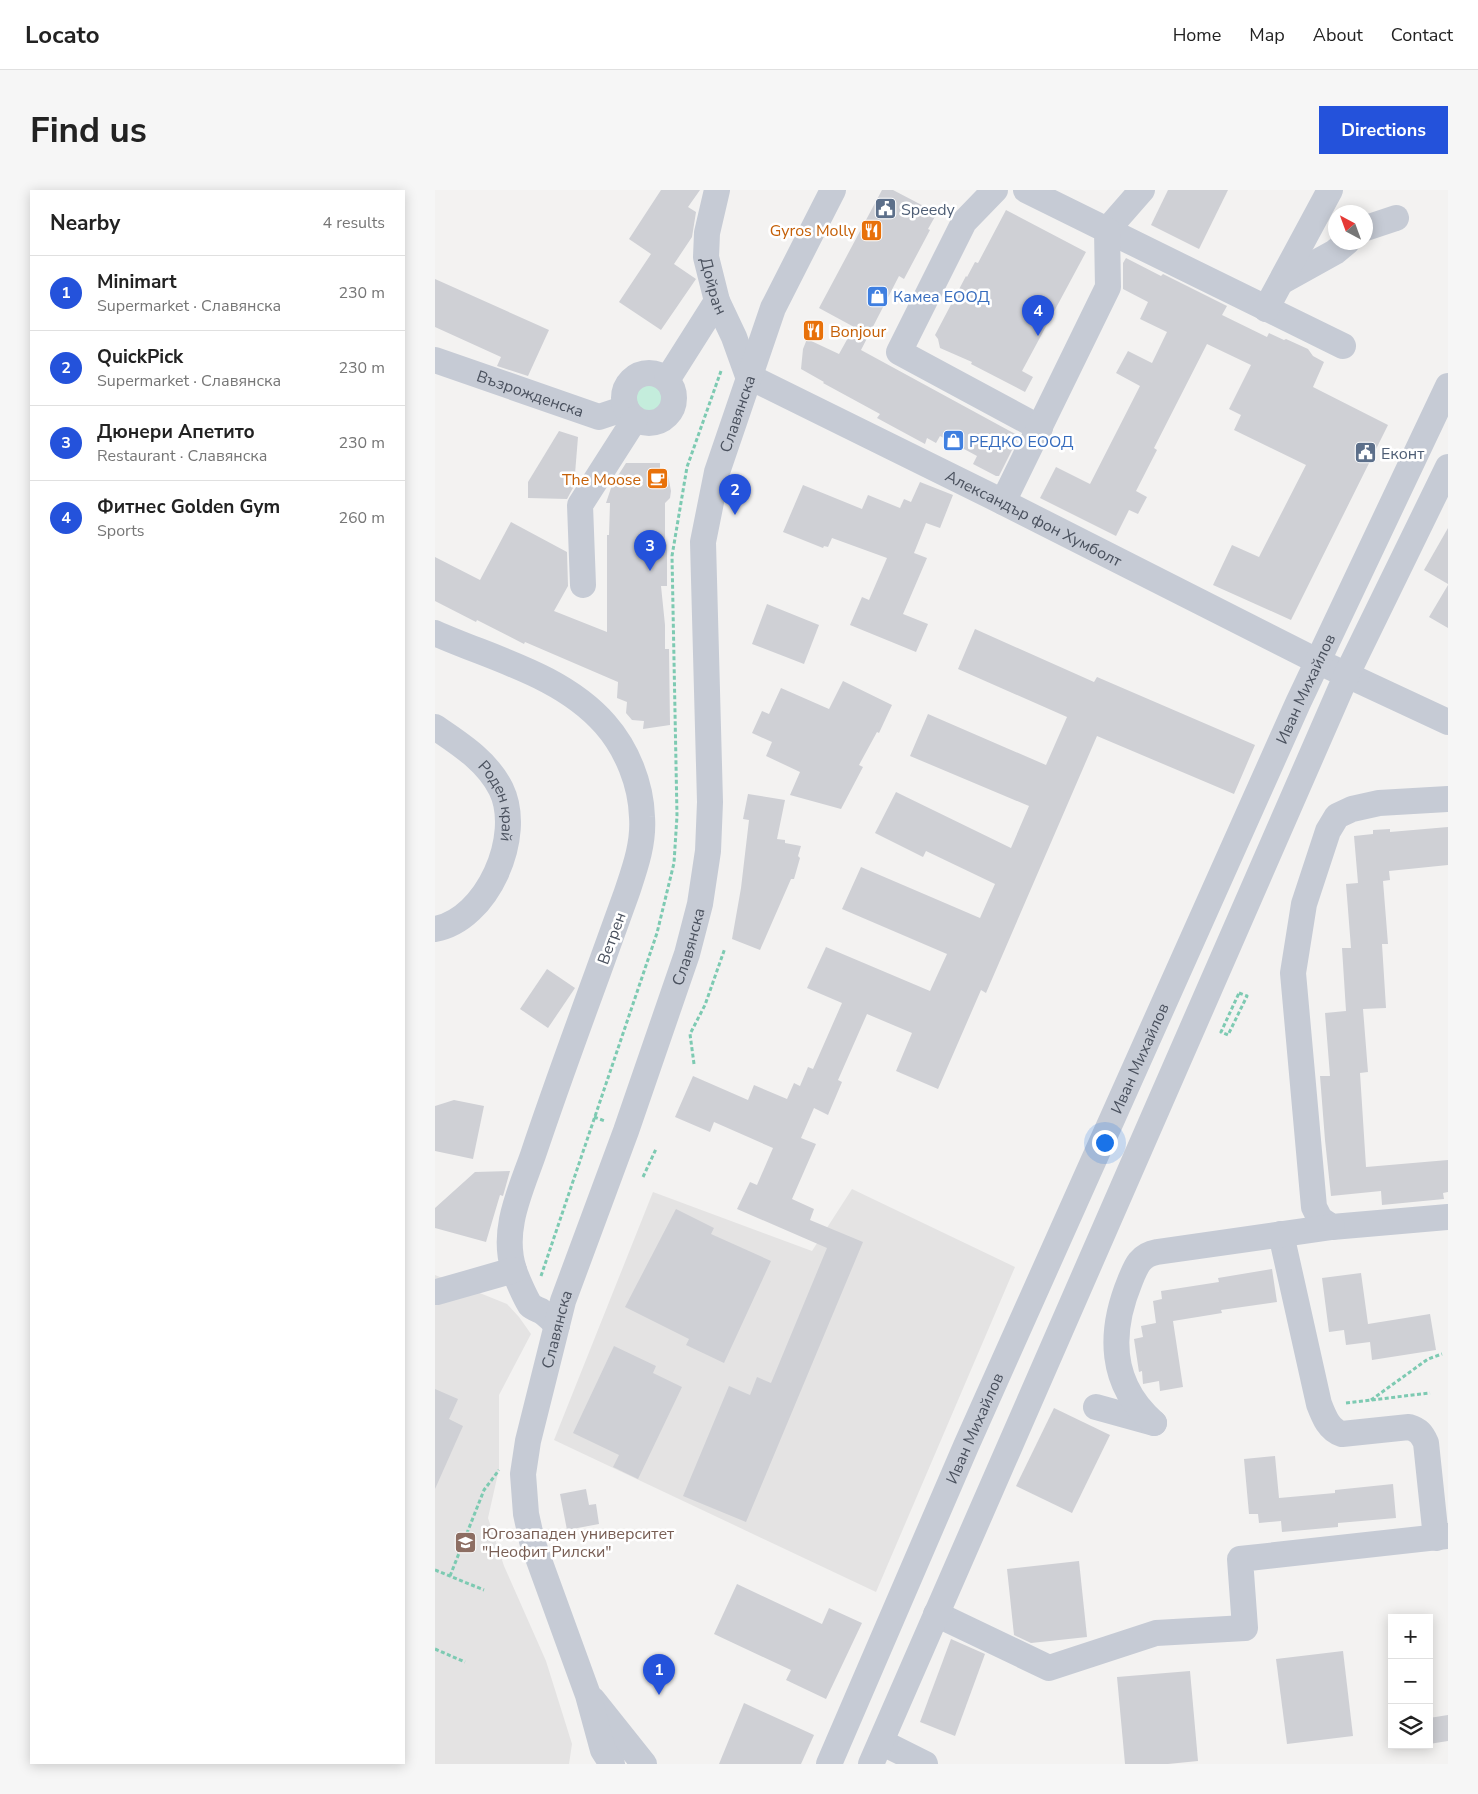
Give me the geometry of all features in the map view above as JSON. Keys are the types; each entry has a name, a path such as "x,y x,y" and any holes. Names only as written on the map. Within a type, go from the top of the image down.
{"street":[{"name":"Дойран","path":"717,190 707,233 706,257 717,301 734,337 748,376"},
{"name":"Славянска","path":"644,1764 607,1753 533,1541 526,1514 523,1474 528,1441 563,1301 626,1131 683,963 700,904 708,851 710,802 703,542 717,472 748,376 773,308 833,190"},
{"path":"995,190 964,222 899,352 1040,428"},
{"path":"1026,190 1343,346"},
{"path":"1003,502 1108,287 1107,230 1142,190"},
{"path":"1266,308 1329,190"},
{"path":"1373,225 1396,218"},
{"path":"1281,282 1337,250"},
{"path":"667,380 717,301"},
{"name":"Възрожденска","path":"435,360 599,417 630,413"},
{"path":"656,373 667,380 673,390 674,402 669,413 660,420 648,423 630,413 624,394 630,381 642,374 656,373"},
{"name":"Александър фон Хумболт","path":"748,376 1003,502 1317,661 1448,722"},
{"name":"Иван Михайлов","path":"829,1764 966,1446 1317,661 1448,386"},
{"path":"583,585 580,505 630,413"},
{"name":"Иван Михайлов","path":"876,1753 1347,674 1448,467"},
{"name":"Ветрен","path":"435,633 545,679 588,707 610,730 622,748 636,780 639,794 643,818 637,862 512,1216 510,1246 514,1270 531,1306 542,1312 557,1325"},
{"name":"Роден край","path":"435,727 473,754 486,766 502,791 508,820 504,853 487,890 477,904 459,920 446,927 435,929"},
{"path":"1332,1227 1320,1219 1313,1207 1293,973 1304,904 1328,831 1337,816 1353,809 1379,803 1448,799"},
{"path":"1095,1407 1154,1423 1142,1413 1129,1394 1123,1379 1116,1343 1117,1323 1123,1298 1140,1259 1148,1253 1332,1227 1448,1217"},
{"path":"936,1614 1049,1668 1156,1633 1245,1628 1240,1558 1442,1537 1426,1443 1422,1434 1409,1427 1343,1434 1335,1432 1331,1428 1323,1413 1319,1404 1281,1234"},
{"path":"437,1292 514,1270"},
{"path":"876,1753 925,1764"}],"path":[{"path":"694,1064 690,1034 705,1005 725,948"},
{"path":"1239,993 1247,996 1228,1035 1221,1032 1239,993"},
{"path":"594,1117 606,1122"},
{"path":"643,1177 656,1149"},
{"path":"1371,1400 1429,1359 1442,1354"},
{"path":"1346,1403 1430,1393"},
{"path":"450,1576 484,1490"},
{"path":"435,1570 484,1590"},
{"path":"435,1649 465,1662"}],"shaded area":[{"path":"852,1189 1015,1267 876,1592 554,1440 653,1192 812,1251"},
{"name":"Югозападен университет \"Неофит Рилски\"","path":"435,1275 507,1304 531,1334 499,1395 499,1469 488,1518 504,1566 546,1661 572,1744 569,1764 435,1764"}],"green space":[{"path":"650,382 656,383 661,387 665,392 665,404 661,409 656,413 650,414 644,413 639,409 635,404 634,398 635,392 639,387 644,383"}],"building":[{"path":"661,190 700,190 688,207 696,212 692,237 674,264 696,279 661,330 619,302 651,254 629,239"},
{"path":"882,190 893,190 937,213 904,279 899,276 861,350 1019,436 999,476 973,464 977,456 940,436 936,443 927,438 925,444 877,418 880,414 801,369 803,349 807,339 839,354 854,327 819,308"},
{"path":"1168,190 1228,190 1199,249 1151,225"},
{"path":"1006,210 1086,252 1022,371 1033,377 1025,392 971,364 972,362 940,348 935,335 966,276 975,262 978,263"},
{"path":"1126,258 1227,306 1222,315 1267,337 1269,333 1308,349 1313,356 1324,362 1313,387 1388,425 1291,620 1213,585 1232,545 1259,557 1306,465 1234,430 1241,415 1229,409 1251,365 1207,344 1154,448 1157,450 1136,491 1147,497 1138,514 1129,510 1116,536 1040,498 1056,467 1090,484 1140,386 1116,373 1128,351 1152,363 1167,332 1140,319 1148,302 1123,289 1123,263"},
{"path":"435,279 549,330 528,376 497,366 501,357 435,327"},
{"path":"559,431 578,437 574,486 567,499 528,498 528,482"},
{"path":"626,463 660,463 660,470 667,470 671,491 670,498 665,503 667,586 661,586 665,625 665,649 669,649 670,725 643,729 644,721 632,720 626,713 627,702 617,698 618,682 525,642 524,644 435,601 435,557 480,580 511,522 567,552 568,586 554,611 607,632 607,535 609,535 610,503 606,503 612,485"},
{"path":"920,482 953,495 940,528 926,523 914,553 927,558 903,614 928,624 916,652 850,625 862,597 869,600 887,558 832,538 828,547 824,546 823,548 783,532 803,485 862,509 868,495 900,508 904,499 911,502"},
{"path":"1448,528 1448,584 1424,570"},
{"path":"1448,585 1448,628 1429,617"},
{"path":"767,604 819,625 804,664 752,644"},
{"path":"975,629 1094,682 1097,677 1255,745 1234,794 1097,736 986,993 981,990 938,1089 896,1071 912,1033 867,1014 838,1080 842,1082 828,1115 814,1108 801,1138 816,1144 792,1199 814,1209 810,1220 863,1242 746,1522 683,1496 729,1386 750,1395 757,1377 771,1383 827,1248 737,1209 750,1182 757,1185 773,1148 714,1122 710,1132 675,1117 693,1076 748,1100 754,1085 787,1099 794,1083 800,1086 808,1067 813,1069 842,1003 807,988 826,947 930,991 947,954 842,909 861,867 980,918 995,884 926,851 923,857 875,833 896,792 1011,848 1029,806 910,756 928,714 1046,765 1067,717 958,669"},
{"path":"843,681 892,705 879,733 877,732 859,765 863,767 841,809 790,795 800,772 766,756 772,742 752,733 762,711 769,714 781,688 829,709"},
{"path":"748,794 785,800 777,839 785,840 785,843 801,846 798,856 800,858 794,879 791,879 760,950 732,939 741,888 749,820 743,819"},
{"path":"1448,827 1448,865 1389,871 1390,880 1383,881 1388,944 1382,944 1386,1008 1363,1009 1368,1072 1360,1073 1366,1167 1448,1160 1448,1192 1443,1193 1444,1199 1382,1205 1381,1191 1331,1196 1320,1076 1330,1076 1325,1013 1346,1011 1342,948 1351,948 1346,884 1358,883 1354,836 1373,834 1373,830 1390,829 1390,832"},
{"path":"547,969 575,988 548,1028 520,1009"},
{"path":"454,1100 484,1106 473,1159 435,1151 435,1106"},
{"path":"510,1171 503,1196 500,1195 486,1242 435,1228 435,1208 475,1172"},
{"path":"676,1209 714,1228 711,1234 771,1261 724,1363 686,1345 689,1339 625,1307"},
{"path":"1272,1269 1277,1302 1221,1310 1222,1313 1173,1321 1183,1387 1160,1391 1159,1381 1143,1384 1142,1371 1139,1372 1134,1339 1143,1337 1141,1326 1156,1323 1153,1301 1162,1299 1161,1291 1219,1282 1218,1278"},
{"path":"1361,1273 1368,1324 1430,1314 1436,1350 1372,1360 1370,1342 1346,1345 1344,1330 1329,1332 1322,1278"},
{"path":"614,1346 656,1366 653,1373 682,1387 638,1479 613,1467 619,1455 573,1433"},
{"path":"435,1389 458,1399 449,1419 463,1426 435,1489"},
{"path":"1054,1408 1110,1435 1072,1513 1016,1486"},
{"path":"1275,1456 1279,1498 1335,1493 1335,1490 1393,1484 1396,1518 1338,1523 1338,1527 1282,1532 1281,1521 1259,1523 1258,1514 1249,1514 1244,1459"},
{"path":"586,1489 589,1505 596,1504 599,1524 567,1530 560,1494"},
{"path":"1079,1561 1087,1637 1031,1643 1014,1635 1007,1569"},
{"path":"737,1584 822,1624 829,1608 862,1623 826,1699 786,1680 791,1670 714,1634"},
{"path":"951,1639 985,1654 955,1736 920,1722"},
{"path":"1343,1651 1353,1736 1287,1744 1276,1659"},
{"path":"1190,1671 1198,1761 1168,1764 1125,1764 1117,1677"},
{"path":"744,1703 814,1735 801,1764 719,1764"},
{"path":"1448,1715 1448,1741 1433,1743 1433,1717"}],"place":[{"name":"Speedy","path":"885,209"},
{"name":"Gyros Molly","path":"872,230"},
{"name":"Камеа ЕООД","path":"877,296"},
{"name":"Bonjour","path":"814,331"},
{"name":"Фитнес Golden Gym","path":"1038,336"},
{"name":"РЕДКО ЕООД","path":"953,441"},
{"name":"Еконт","path":"1365,453"},
{"name":"The Moose","path":"657,479"},
{"name":"QuickPick","path":"735,515"},
{"name":"Дюнери Апетито","path":"650,571"},
{"name":"Югозападен университет \"Неофит Рилски\"","path":"466,1542"},
{"name":"Minimart","path":"659,1695"}]}
